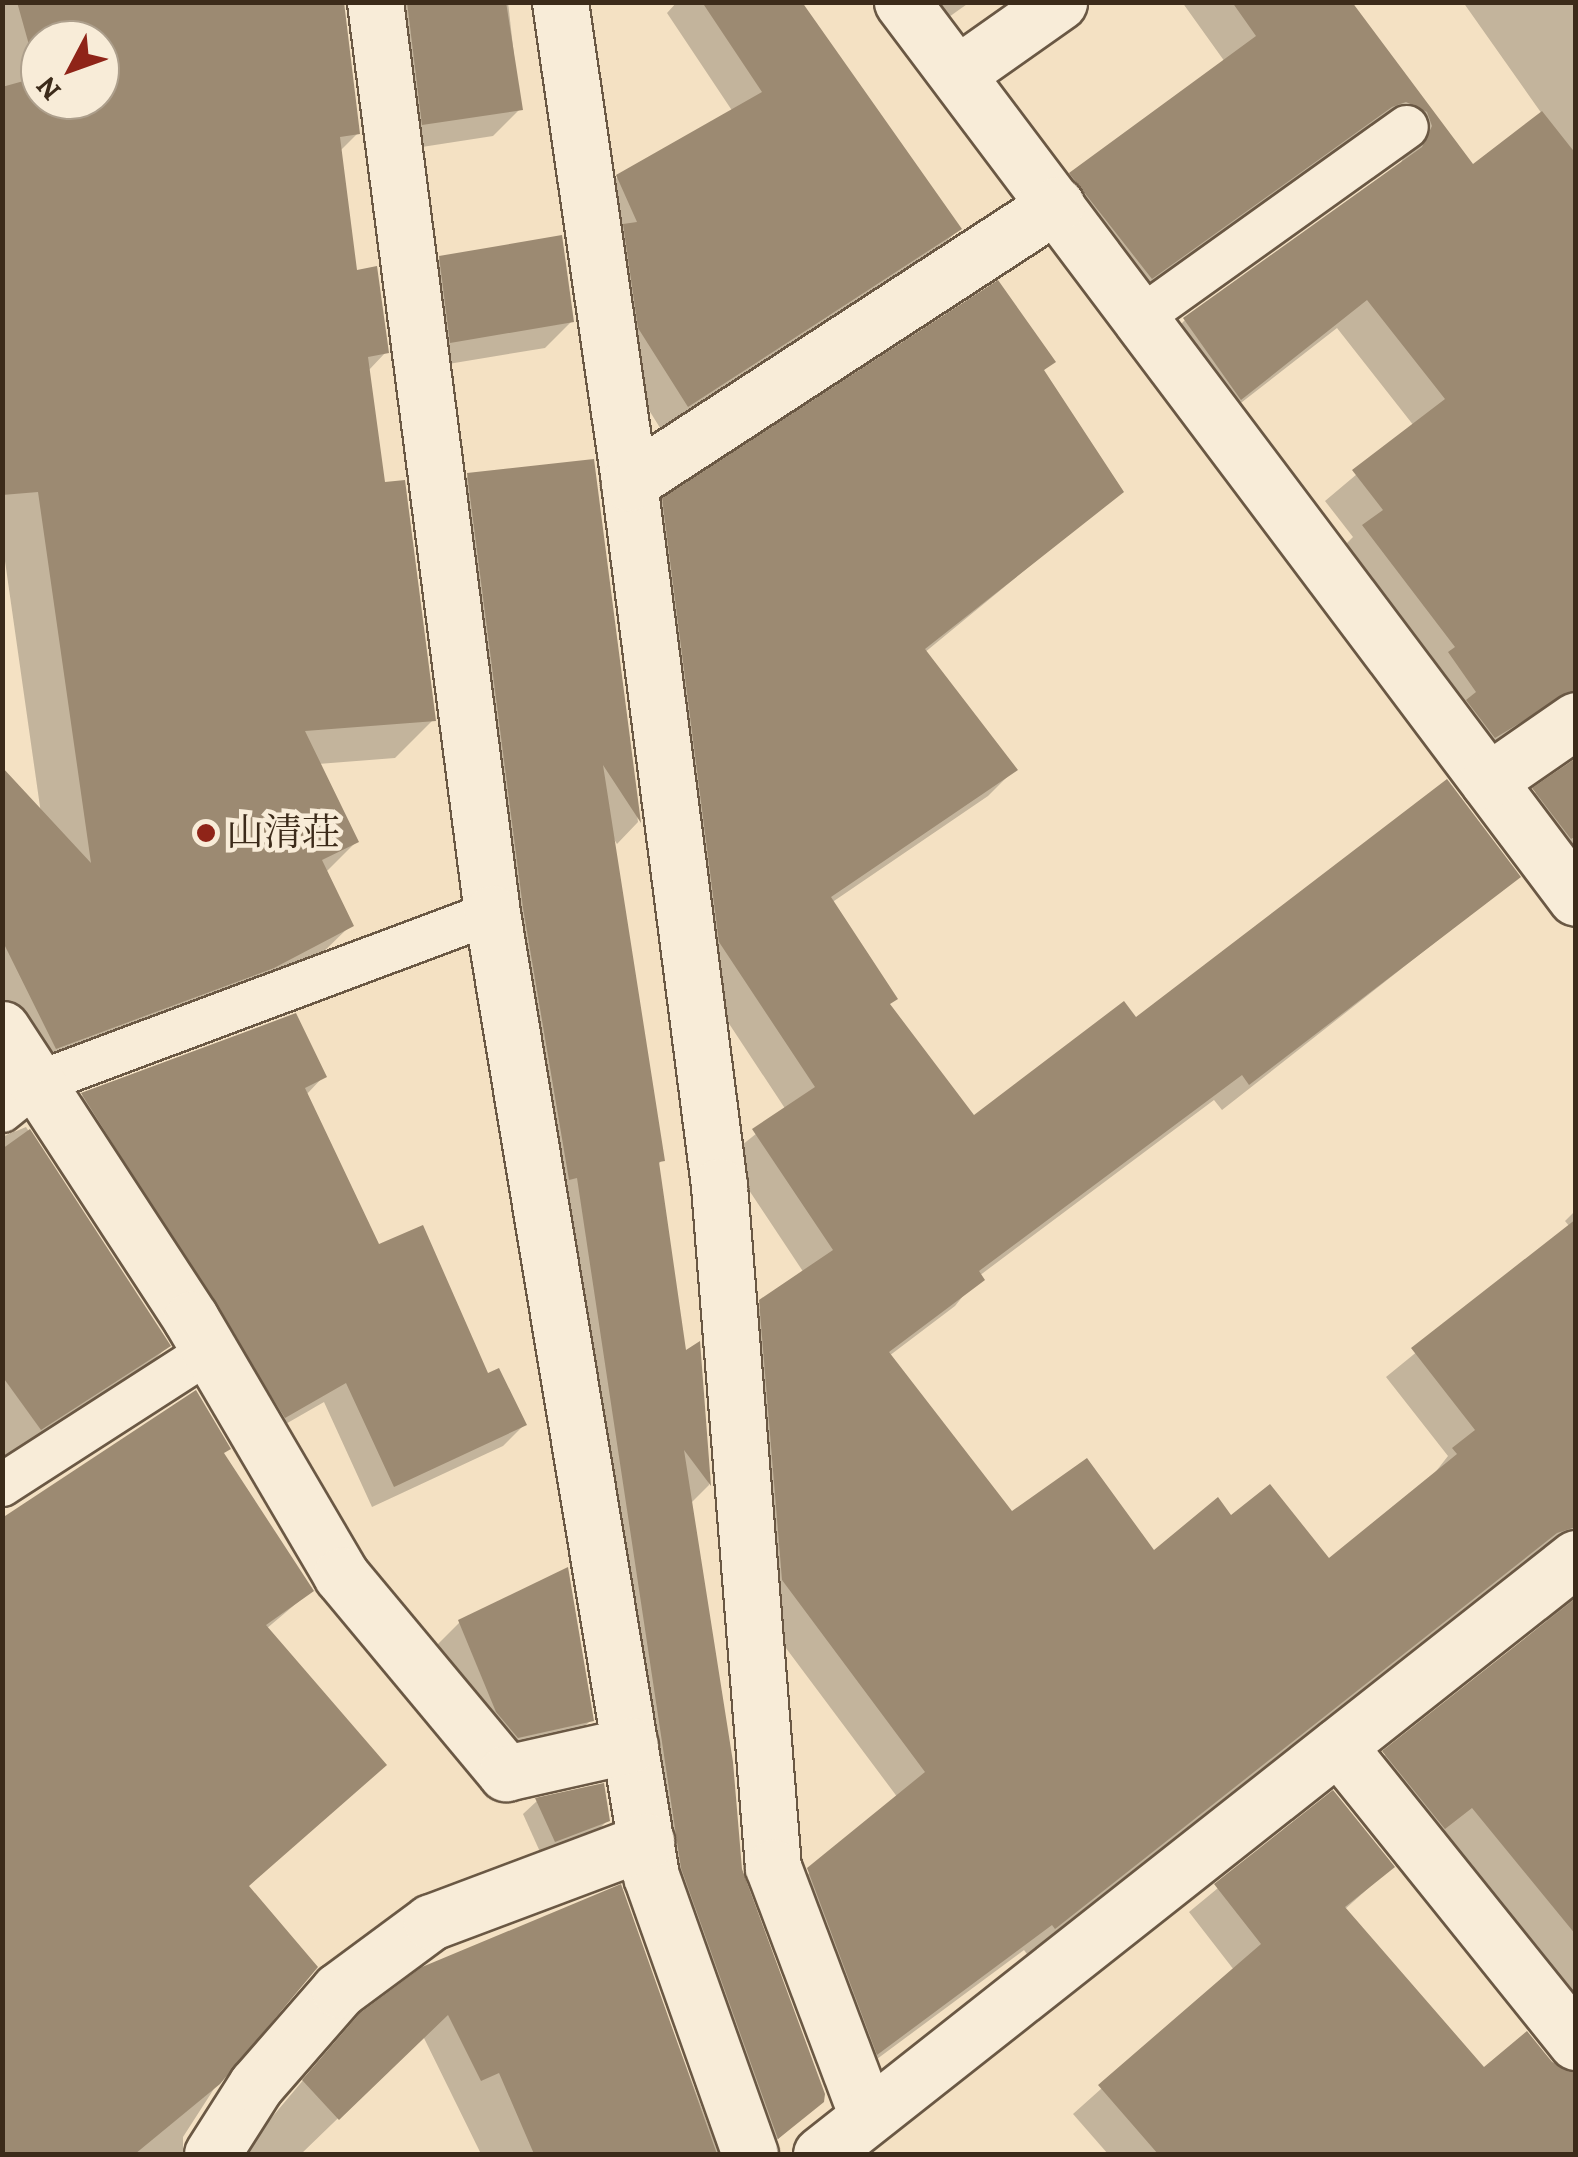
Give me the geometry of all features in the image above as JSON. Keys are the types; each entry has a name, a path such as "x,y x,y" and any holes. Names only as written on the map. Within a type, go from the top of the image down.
{"street":[{"path":"375,2 492,913 651,1876 750,2154"},
{"path":"560,2 630,483 719,1186 773,1867 867,2116"},
{"path":"902,2 1576,898"},
{"path":"957,74 1059,2"},
{"path":"630,483 1056,205"},
{"path":"1488,781 1576,720"},
{"path":"2,1029 20,1097 210,1352 341,1575 506,1773 630,1745"},
{"path":"821,2154 1576,1558"},
{"path":"1338,1746 1576,2042"},
{"path":"212,2154 256,2085 340,1990 432,1922 646,1841"}],"lane":[{"path":"1140,318 1408,127"},
{"path":"20,1097 492,913"},
{"path":"2,1485 210,1352"}],"building":[{"path":"17,2 344,2 360,134 340,137 357,270 377,266 389,353 368,357 385,482 405,480 436,721 305,731 359,842 322,860 354,926 274,968 56,1049 2,940 2,767 91,863 38,492 2,495 2,87 20,82 20,120 120,120 120,20 22,20"},
{"path":"407,2 506,2 523,110 422,125"},
{"path":"702,2 802,2 962,229 688,407 638,328 623,224 637,222 616,175 762,92"},
{"path":"1232,2 1352,2 1473,164 1542,111 1576,154 1576,689 1495,738 1466,700 1476,692 1448,652 1455,647 1362,525 1383,510 1352,470 1445,399 1367,300 1241,400 1183,318 1422,147 1432,126 1427,112 1406,102 1392,107 1152,279 1069,173 1256,36"},
{"path":"562,235 574,322 450,343 439,256"},
{"path":"998,280 1056,362 1044,370 1124,492 925,649 1018,770 831,897 898,999 890,1004 974,1115 1124,1001 1136,1017 1447,779 1521,877 1249,1085 1242,1075 979,1271 985,1280 889,1352 1012,1511 1087,1458 1154,1550 1218,1497 1231,1515 1270,1484 1329,1558 1457,1454 1452,1448 1475,1430 1411,1348 1576,1219 1576,1527 1557,1533 1055,1929 1052,1925 877,2055 807,1868 925,1772 782,1580 759,1300 833,1250 752,1129 815,1087 719,942 662,498"},
{"path":"594,459 641,823 603,765 665,1161 659,1162 686,1350 700,1341 711,1486 684,1450 733,1762 742,1869 825,2094 824,2102 778,2139 681,1868 577,1178 569,1180 523,908 467,473"},
{"path":"1576,758 1576,836 1571,839 1532,788"},
{"path":"296,1013 327,1077 305,1088 379,1244 423,1225 488,1373 499,1368 527,1425 394,1487 346,1383 285,1418 81,1093"},
{"path":"30,1129 171,1346 41,1430 2,1376 2,1149"},
{"path":"196,1390 231,1449 224,1453 314,1591 266,1625 387,1765 249,1886 318,1967 220,2084 135,2154 2,2154 2,1518"},
{"path":"568,1567 594,1721 518,1738 496,1712 458,1620"},
{"path":"1576,1598 1576,1935 1472,1808 1445,1829 1382,1751"},
{"path":"604,1783 610,1821 555,1842 535,1798"},
{"path":"1333,1790 1395,1867 1345,1907 1484,2067 1527,2031 1552,2062 1576,2072 1576,2154 1158,2154 1098,2085 1261,1944 1214,1884"},
{"path":"621,1884 717,2154 534,2154 499,2073 481,2081 448,2015 339,2120 302,2080 360,2013 422,1967"}],"place":[{"name":"山清荘","path":"206,833"}]}
